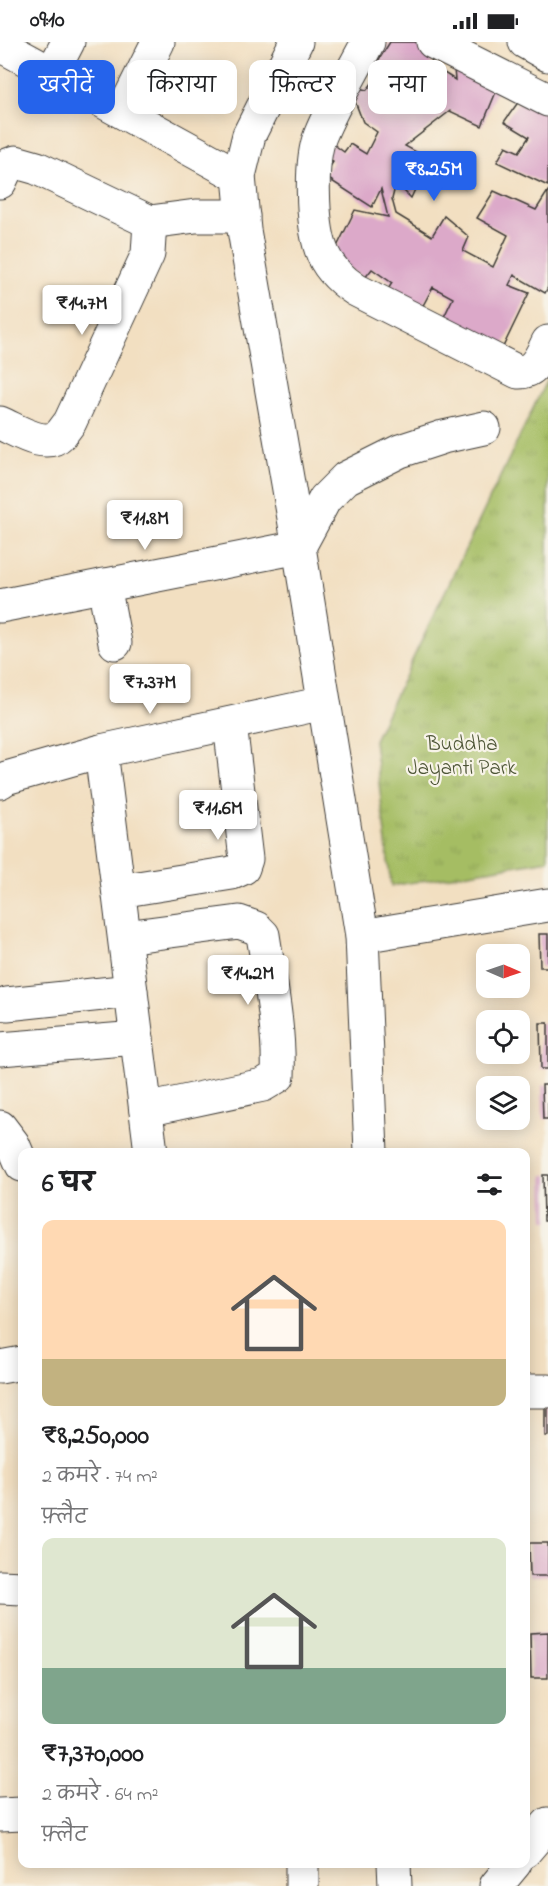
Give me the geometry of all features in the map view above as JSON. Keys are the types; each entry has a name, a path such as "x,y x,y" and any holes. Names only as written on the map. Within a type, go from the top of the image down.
{"street":[{"path":"59,60 68,42"},
{"path":"123,112 158,42"},
{"path":"296,42 249,135 239,176 243,216 362,936 371,1148"},
{"path":"368,42 319,137 314,160 313,201 321,249 330,267 344,282 356,290 518,372 526,373 535,366 548,342"},
{"path":"433,42 548,100"},
{"path":"525,42 548,55"},
{"path":"0,45 28,60"},
{"path":"115,108 239,176"},
{"path":"0,182 8,165 16,162 37,168 150,222 196,216 243,216"},
{"path":"0,423 36,439 50,440 60,435 70,422 148,254 150,222"},
{"path":"299,547 325,499 346,478 400,451 443,437 484,428"},
{"path":"0,606 299,547"},
{"path":"104,585 115,643"},
{"path":"0,782 6,778 101,751 324,703"},
{"path":"119,891 232,873 243,868 246,859 245,847 230,724"},
{"path":"101,751 151,1148"},
{"path":"362,936 548,905"},
{"path":"125,937 239,922 256,928 264,935 275,1016 279,1058 278,1076 263,1085 146,1110"},
{"path":"2,1004 131,992"},
{"path":"0,1049 137,1038"},
{"path":"0,1127 13,1144 18,1156"},
{"path":"0,1367 18,1364"},
{"path":"530,1391 548,1391"},
{"path":"0,1587 18,1587"},
{"path":"0,1815 18,1814"},
{"path":"530,1845 548,1824"},
{"path":"302,1868 302,1886"},
{"path":"394,1868 395,1886"},
{"path":"496,1886 511,1868"}],"green space":[{"name":"Buddha Jayanti Park","path":"548,377 548,860 391,886 374,740"}],"building":[{"path":"390,42 417,42 437,53 433,60 379,60"},
{"path":"453,58 500,82 482,126 450,111 447,113 447,75 455,80"},
{"path":"356,88 367,90 368,114 446,114 405,146 429,159 411,198 396,183 392,199 396,214 432,236 444,216 469,237 463,251 493,267 508,235 477,218 494,191 536,210 548,191 548,287 545,293 514,275 509,285 529,293 502,349 442,321 453,298 433,287 420,311 387,291 392,283 372,269 364,279 332,257 355,210 388,217 381,189 372,207 324,176 333,162 325,154 333,144 344,152 350,144 366,154 377,132 363,122 356,104"},
{"path":"519,101 548,108 548,186 497,162 506,146 519,152 529,137 504,122"},
{"path":"539,934 548,934 548,967 540,967"},
{"path":"540,1023 548,1023 548,1069 541,1069"},
{"path":"542,1085 548,1085 548,1119 543,1119"},
{"path":"543,1175 548,1175 548,1221 544,1221"},
{"path":"545,1403 548,1403 548,1436 545,1436"},
{"path":"530,1543 548,1543 548,1576 530,1576"},
{"path":"548,1632 548,1678 531,1678 530,1633"}]}
